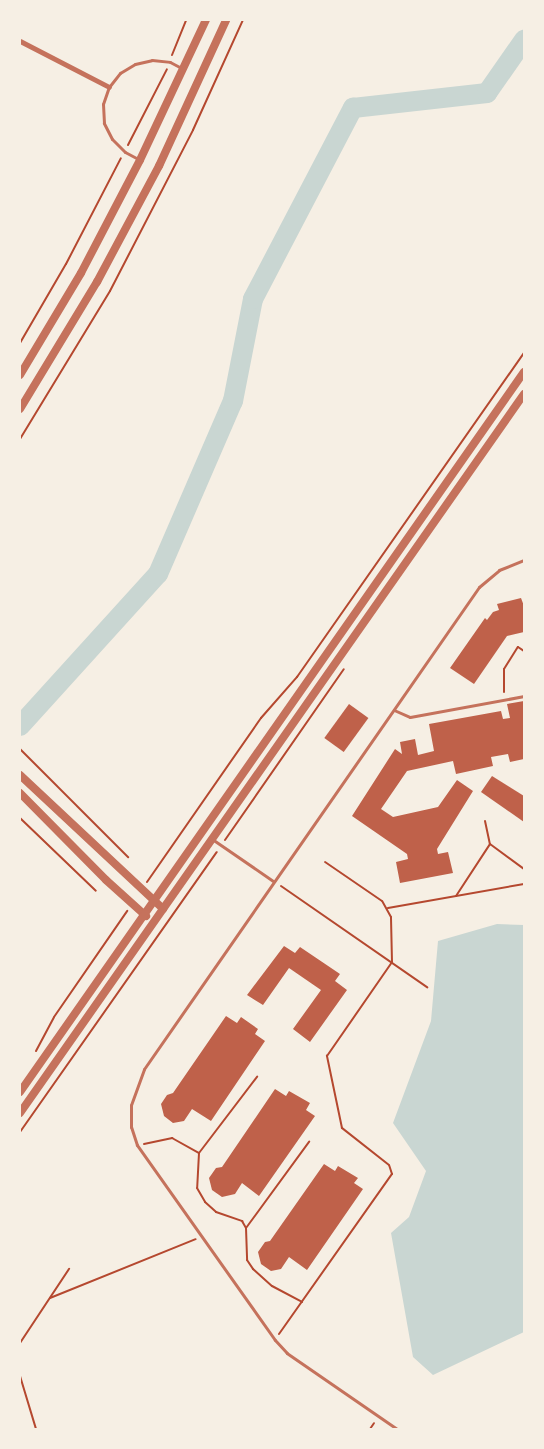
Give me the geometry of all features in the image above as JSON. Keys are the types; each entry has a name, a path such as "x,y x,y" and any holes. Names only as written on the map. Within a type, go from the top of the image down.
{"street":[{"path":"20,375 81,273 140,160 206,20"},
{"path":"20,409 97,282 159,166 226,20"},
{"path":"20,41 109,87"},
{"path":"20,1092 524,372"},
{"path":"20,1113 524,394"},
{"path":"20,775 152,902 163,909"},
{"path":"20,793 132,904 154,921"}],"lane":[{"path":"140,160 124,152 112,139 104,122 103,104 109,87 120,73 135,64 152,60 170,62 184,69"},
{"path":"397,1429 287,1353 275,1340 137,1146 130,1127 131,1106 144,1068 479,587 499,570 524,560"},
{"path":"394,710 410,717 524,696"},
{"path":"212,839 273,881"}],"path":[{"path":"20,343 66,264 124,152 170,62 186,20"},
{"path":"20,439 110,291 193,130 243,20"},
{"path":"141,891 261,718 297,677 524,353"},
{"path":"505,700 504,669 518,647 524,651"},
{"path":"20,1132 347,665"},
{"path":"20,748 128,857"},
{"path":"20,818 96,891"},
{"path":"485,821 490,844 524,869"},
{"path":"456,896 490,844"},
{"path":"325,862 388,908 524,884"},
{"path":"273,881 427,987"},
{"path":"36,1052 54,1016 132,904"},
{"path":"275,1340 392,1174 389,1165 342,1128 327,1056 392,962 388,908"},
{"path":"257,1077 199,1152 196,1169 197,1188 205,1202 216,1212 242,1221 246,1228 247,1260 253,1269 272,1286 302,1302"},
{"path":"137,1146 172,1138 199,1152"},
{"path":"246,1228 309,1142"},
{"path":"50,1298 202,1237"},
{"path":"20,1343 69,1269"},
{"path":"20,1376 36,1429"}],"shaded area":[{"path":"497,924 524,925 524,1332 433,1375 413,1357 391,1233 409,1217 426,1171 393,1123 431,1021 438,941"}],"building":[{"path":"521,598 524,606 524,632 507,636 474,684 450,668 485,618 487,620 493,612 499,610 497,604"},
{"path":"524,701 524,759 510,762 508,754 491,757 493,766 456,774 453,761 407,771 381,809 393,817 438,807 457,780 473,791 437,849 438,854 448,852 453,873 400,883 396,862 408,859 407,854 352,816 395,749 402,754 400,742 415,739 418,755 434,751 429,724 501,711 503,719 510,718 507,704"},
{"path":"349,704 368,718 344,752 324,738"},
{"path":"492,776 524,796 524,822 481,792"},
{"path":"284,946 295,953 300,947 340,974 335,981 347,990 310,1042 293,1029 321,990 289,968 263,1005 247,995"},
{"path":"226,1016 237,1023 241,1017 258,1029 255,1034 265,1041 211,1121 192,1109 184,1121 173,1123 164,1116 161,1104 167,1095 173,1093"},
{"path":"275,1089 286,1096 289,1091 310,1103 306,1110 315,1116 259,1196 242,1183 235,1194 222,1197 212,1190 209,1178 216,1168 222,1167"},
{"path":"324,1164 335,1171 338,1166 358,1178 354,1183 363,1189 307,1270 289,1257 281,1269 271,1271 261,1264 258,1252 265,1242 270,1241"}],"waterway":[{"path":"20,726 158,574 233,401 253,299 353,108 487,93 524,40"}]}
